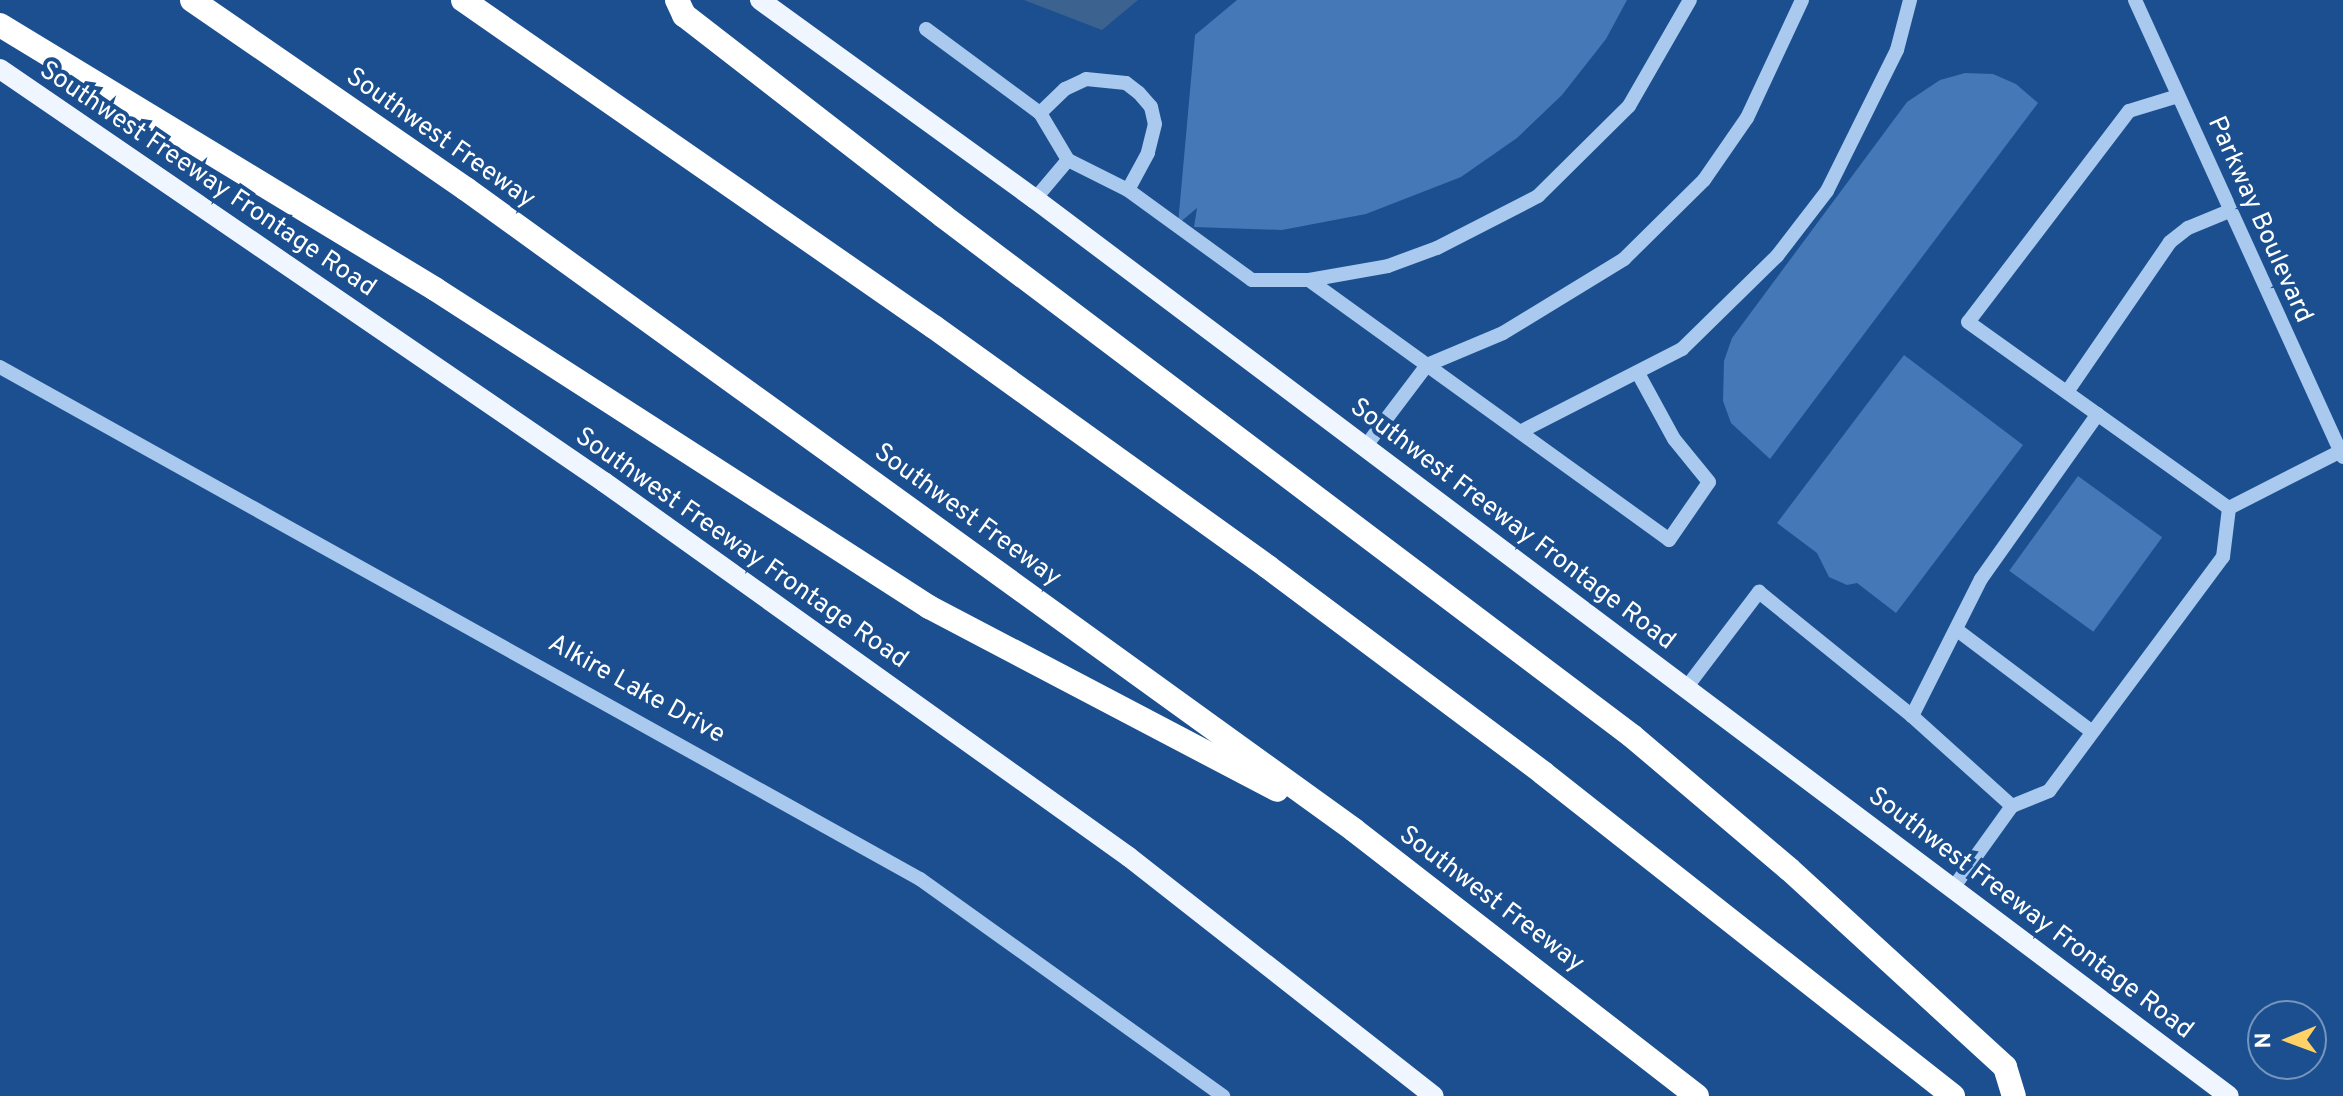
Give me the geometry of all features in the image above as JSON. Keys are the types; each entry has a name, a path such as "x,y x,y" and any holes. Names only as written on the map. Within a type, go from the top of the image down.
{"highway":[{"name":"Southwest Freeway","path":"192,0 466,189 1354,830 1697,1096"},
{"path":"463,0 923,319 1268,567 1543,773 1953,1096"},
{"path":"677,0 684,15 864,156 1632,736 1789,869 2005,1067 2014,1096"},
{"path":"0,25 435,289 929,607 1354,830"}],"main road":[{"name":"Southwest Freeway Frontage Road","path":"760,0 1035,199 2229,1096"},
{"name":"Southwest Freeway Frontage Road","path":"0,69 604,482 1104,839 1434,1096"}],"street":[{"path":"926,29 1040,113 1068,160 1128,190 1252,280 1309,280 1388,266 1437,248 1538,196 1629,106 1690,0"},
{"path":"1365,447 1427,365 1503,333 1624,259 1704,180 1747,118 1802,0"},
{"path":"1520,432 1639,375 1682,349 1723,314 1777,256 1827,191 1897,50 1910,0"},
{"name":"Parkway Boulevard","path":"2135,0 2341,455"},
{"path":"1040,113 1065,89 1086,79 1126,83 1139,93 1151,107 1155,124 1148,153 1128,190"},
{"path":"2178,96 2129,111 1968,322 2229,508"},
{"path":"1035,199 1068,160"},
{"path":"2067,392 2170,242 2229,211"},
{"path":"1309,280 1669,540 1709,482 1674,439 1639,375"},
{"name":"Alkire Lake Drive","path":"0,367 920,879 1223,1096"},
{"path":"1912,716 1981,579 2098,414"},
{"path":"2229,508 2341,455"},
{"path":"1953,888 2012,806 2049,791 2223,557 2229,508"},
{"path":"1686,688 1759,592 1912,716 2012,806"},
{"path":"1957,630 2091,731"}],"water":[{"path":"1024,0 1138,0 1102,30"}],"building":[{"path":"1237,0 1627,0 1606,39 1562,95 1517,138 1461,177 1366,214 1282,230 1194,227 1197,208 1178,224 1195,35"},
{"path":"1965,73 1993,74 2016,84 2038,103 1770,459 1731,423 1723,401 1724,361 1732,338 1907,102 1940,80"},
{"path":"1904,355 2023,445 1896,613 1857,583 1847,585 1829,577 1817,553 1777,523"},
{"path":"2078,476 2162,537 2093,632 2009,571"}]}
